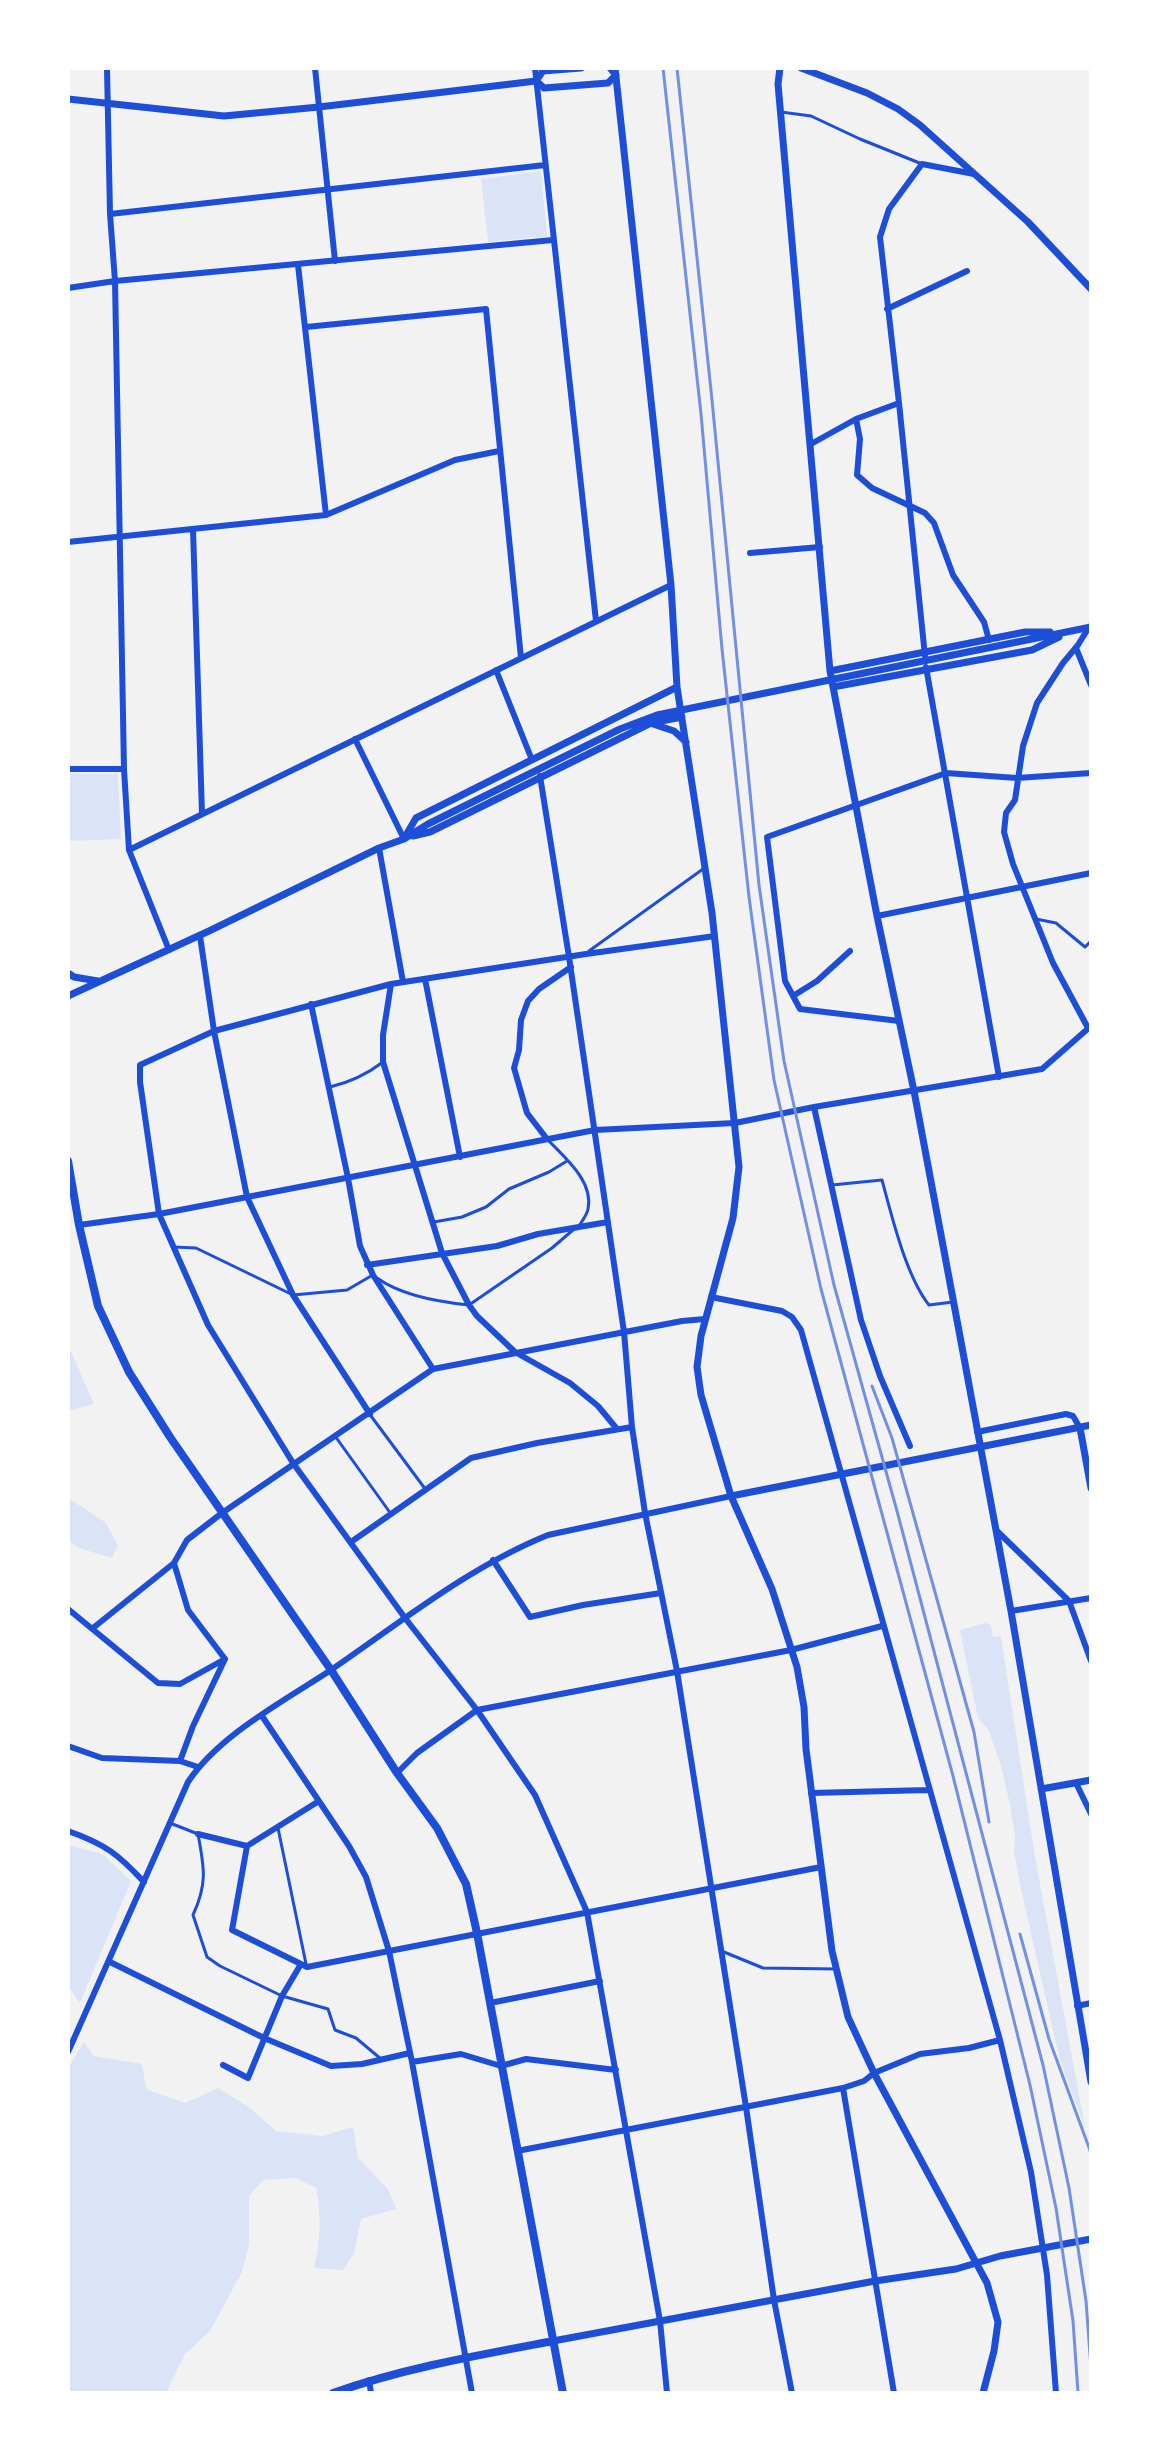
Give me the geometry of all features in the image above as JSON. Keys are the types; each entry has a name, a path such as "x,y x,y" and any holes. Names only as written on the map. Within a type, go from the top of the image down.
{"main road":[{"path":"68,1161 98,1306 129,1372 437,1828 466,1884 563,2393"},
{"path":"333,2393 369,2380 465,2357 553,2341"}],"street":[{"path":"107,68 110,214 115,281 124,769 129,850 169,950"},
{"path":"315,68 335,261"},
{"path":"535,68 596,621"},
{"path":"536,81 543,71 581,68"},
{"path":"780,68 778,84 830,671 914,1091 1011,1611 1091,2082"},
{"path":"801,68 867,93 920,125 1028,222 1091,289"},
{"path":"68,99 224,116 536,81 544,88 608,83 614,70"},
{"path":"614,70 671,585 677,687 715,936 739,1167 733,1218 705,1319 697,1367 701,1395 731,1496 772,1589 797,1667 821,1867 848,2017 874,2073 987,2283 998,2322 983,2393"},
{"path":"974,174 922,164 889,209 880,237 926,669 999,1077"},
{"path":"110,214 545,165"},
{"path":"68,288 553,240"},
{"path":"298,265 326,515"},
{"path":"887,309 967,271"},
{"path":"306,327 486,309 521,658"},
{"path":"811,444 856,419 899,403"},
{"path":"856,419 860,439 857,475 872,488 925,513 934,523 953,575 984,622 989,640"},
{"path":"68,542 326,515 455,460 499,451"},
{"path":"193,529 202,814"},
{"path":"750,553 820,547"},
{"path":"129,850 671,585"},
{"path":"404,839 428,824 620,729 657,715 1090,627"},
{"path":"79,1225 159,1214 595,1130 735,1123 1042,1069 1090,1027 1053,963 1007,848 1004,832 1006,813 1015,800 1023,746 1037,703 1090,627"},
{"path":"830,671 1025,632 1068,632"},
{"path":"833,687 1032,650 1068,632"},
{"path":"1076,648 1091,685"},
{"path":"496,670 532,760"},
{"path":"404,839 416,818 677,687"},
{"path":"68,996 200,936 379,848 430,832 651,723 682,717"},
{"path":"651,723 674,731 686,742"},
{"path":"355,739 404,839"},
{"path":"68,769 124,769"},
{"path":"899,1021 800,1009 785,981 767,837 946,773 1017,778 1091,773"},
{"path":"540,776 624,1332 632,1427 645,1513 677,1671 774,2300 792,2393"},
{"path":"379,848 403,982"},
{"path":"877,916 1091,873"},
{"path":"200,936 214,1031 247,1197 293,1295 370,1414"},
{"path":"667,2393 660,2321 587,1912 535,1795 477,1710 405,1618 293,1463 208,1325 159,1214 140,1065 214,1031 391,984 715,936"},
{"path":"793,996 817,981 850,951"},
{"path":"547,1139 527,1113 514,1068 521,1020 528,1001 539,989 571,967"},
{"path":"68,973 74,977 100,981"},
{"path":"425,979 460,1157"},
{"path":"391,984 383,1035 383,1062 442,1253 477,1316 515,1352 570,1383 598,1406 617,1429"},
{"path":"311,1004 360,1246 367,1265 433,1369"},
{"path":"814,1107 861,1320 880,1376 910,1446"},
{"path":"367,1265 497,1246 538,1234 608,1222"},
{"path":"711,1297 782,1311 792,1317 801,1330 1000,2040 1031,2172 1043,2248 1056,2393"},
{"path":"93,1628 174,1563 187,1540 222,1513 433,1369 705,1319"},
{"path":"977,1432 1066,1414 1073,1416 1080,1428 1091,1488"},
{"path":"68,2052 188,1782 198,1767 230,1737 493,1560 548,1535 645,1513 1091,1425"},
{"path":"351,1542 471,1458 632,1427"},
{"path":"995,1529 1069,1601 1091,1661"},
{"path":"493,1560 530,1617 661,1593"},
{"path":"174,1563 188,1610 225,1659"},
{"path":"1011,1611 1091,1598"},
{"path":"68,1609 158,1683 180,1684 225,1659"},
{"path":"397,1773 417,1753 477,1710 791,1650 882,1626"},
{"path":"180,1761 225,1659"},
{"path":"262,1716 349,1846 366,1877 389,1951 472,2393"},
{"path":"68,1746 102,1758 180,1761 198,1767"},
{"path":"1041,1789 1091,1780"},
{"path":"1076,1783 1091,1814"},
{"path":"811,1793 928,1790"},
{"path":"198,1834 247,1846 319,1801"},
{"path":"68,1831 105,1845 144,1882"},
{"path":"247,1846 232,1930 304,1966 821,1867"},
{"path":"110,1962 264,2038 331,2066 362,2064 410,2053"},
{"path":"223,2065 248,2078 282,1996 304,1966"},
{"path":"490,2003 600,1981"},
{"path":"1077,2006 1090,2003 1091,2012"},
{"path":"517,2151 843,2088 920,2054 969,2048 1000,2040"},
{"path":"412,2062 461,2054 501,2066 526,2059 616,2070"},
{"path":"843,2088 894,2393"},
{"path":"553,2341 875,2281 956,2269 1091,2239"},
{"path":"369,2380 371,2393"}],"lane":[{"path":"781,112 811,116 922,164"},
{"path":"586,954 706,867"},
{"path":"1036,919 1056,923 1085,947 1091,941"},
{"path":"329,1087 359,1078 383,1062"},
{"path":"174,1247 196,1248 293,1295 347,1290 373,1275 387,1285 427,1298 469,1305 552,1248 578,1226 588,1211 588,1190 547,1139"},
{"path":"432,1222 462,1217 486,1207 509,1189 567,1161"},
{"path":"832,1185 882,1180 920,1293 929,1305 953,1302"},
{"path":"370,1414 426,1490"},
{"path":"335,1436 391,1514"},
{"path":"170,1823 198,1834 204,1864 203,1893 193,1915 207,1957 282,1996 328,2009 335,2030 356,2038 382,2060"},
{"path":"278,1828 304,1966"},
{"path":"721,1951 763,1968 837,1969"}],"shaded area":[{"path":"541,171 547,236 488,242 481,179"},
{"path":"68,774 118,774 121,839 68,841"},
{"path":"68,1345 94,1404 68,1411"},
{"path":"68,1498 105,1522 118,1545 112,1558 82,1549 68,1541"},
{"path":"986,1623 991,1625 993,1637 1001,1636 1035,1857 1085,2127 1056,2044 1021,1889 1010,1805 1001,1766 989,1731 978,1718 960,1630"},
{"path":"68,1845 103,1854 131,1881 80,2003 68,1986"},
{"path":"84,2042 94,2056 142,2064 146,2089 185,2103 218,2088 250,2108 276,2131 322,2136 353,2127 358,2158 388,2189 396,2209 361,2219 354,2253 343,2270 314,2268 320,2228 316,2188 295,2178 263,2180 249,2196 249,2244 242,2272 210,2331 185,2354 166,2393 68,2391 68,2068"}],"railway":[{"path":"663,68 749,897 774,1080 821,1289 953,1776 1030,2085 1056,2208 1073,2321 1078,2393"},
{"path":"677,68 759,885 784,1061 834,1285 1043,2065 1069,2188 1086,2301 1091,2368"},
{"path":"872,1386 892,1438 974,1732 989,1822"},
{"path":"1020,1934 1049,2039 1091,2153"}]}
